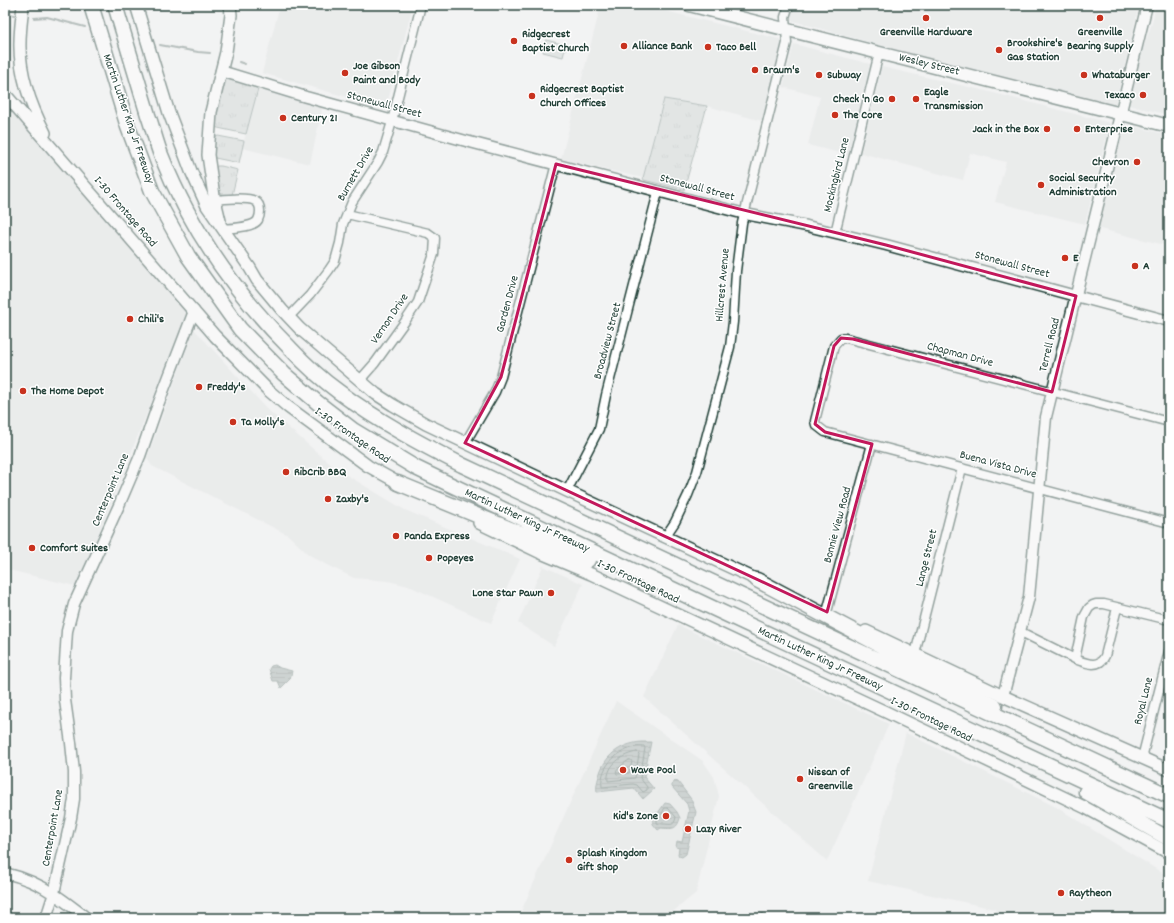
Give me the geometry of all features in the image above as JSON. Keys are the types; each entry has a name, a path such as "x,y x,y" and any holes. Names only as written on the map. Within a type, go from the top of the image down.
{"highway":[{"name":"Martin Luther King Jr Freeway","path":"91,5 128,127 152,191 188,256 240,329 275,365 318,403 353,430 416,468 1169,821"},
{"name":"Martin Luther King Jr Freeway","path":"115,5 136,78 161,154 183,203 201,236 221,267 250,305 279,338 311,370 339,392 367,412 407,436 475,472 1169,796"},
{"path":"123,5 136,78"},
{"path":"398,483 717,610"},
{"path":"757,580 959,686 1104,766"},
{"path":"1002,744 1169,839"}],"main road":[{"name":"I-30 Frontage Road","path":"23,5 20,43 23,74 34,113 55,151"},
{"path":"136,5 170,113 191,171 207,206 257,280 289,318 360,380 393,405 426,424 567,491 1003,696 1169,770"},
{"path":"222,229 215,200 208,155 211,112 226,52 231,15 230,5"},
{"name":"Wesley Street","path":"689,5 1169,126"},
{"name":"I-30 Frontage Road","path":"5,94 215,336 268,390 288,407 368,466 398,483 541,553 591,574 882,710 1086,808 1169,853"}],"street":[{"name":"Burnett Drive","path":"289,318 310,295 335,261 344,224 352,202 383,152 421,5"},
{"name":"Hillcrest Avenue","path":"666,537 688,495 697,472 730,347 740,234 788,44 785,17 789,5"},
{"name":"Terrell Road","path":"1003,696 1029,597 1046,417 1147,5"},
{"name":"Mockingbird Lane","path":"836,233 879,53"},
{"name":"Stonewall Street","path":"221,71 300,95 466,141 658,192 745,214 836,233 1169,321"},
{"name":"Garden Drive","path":"465,443 495,392 501,377 556,164"},
{"name":"Broadview Street","path":"567,491 599,428 606,395 658,192"},
{"path":"215,200 255,200 259,205 260,210 258,219 255,223 250,226 222,229"},
{"name":"Vernon Drive","path":"347,214 428,233 435,238 434,254 418,302 375,363 360,380"},
{"name":"Centerpoint Lane","path":"46,918 54,894 74,799 74,772 65,700 67,631 74,604 135,467 194,311"},
{"name":"Chapman Drive","path":"822,430 816,425 815,417 831,354 834,346 841,338 853,339 1169,422"},
{"name":"Buena Vista Drive","path":"822,430 1169,523"},
{"name":"Bonnie View Road","path":"826,612 872,444"},
{"name":"Lange Street","path":"915,654 962,468"},
{"path":"1076,659 1084,617 1089,608 1096,604 1169,620"},
{"path":"1019,631 1076,659 1096,664 1103,660 1105,656 1117,608"},
{"name":"Royal Lane","path":"1142,758 1169,651"},
{"path":"5,873 35,884 54,894 86,918"}],"highlighted area":[{"path":"556,164 886,245 1076,296 1052,392 853,339 841,338 834,346 815,424 825,432 872,444 827,612 465,443 501,377"}],"shaded area":[{"path":"280,5 413,5 386,108 262,73"},
{"path":"601,5 641,5 783,40 762,121 707,106 664,99 643,178 561,159"},
{"path":"794,5 1139,5 1115,106 900,51 790,20"},
{"path":"1156,5 1169,5 1169,115 1129,105 1140,57 1152,23"},
{"path":"794,44 870,64 848,155 808,145 820,97 783,87"},
{"path":"882,67 986,91 1110,123 1085,224 995,202 1006,162 970,153 963,180 861,153"},
{"path":"258,89 323,104 310,164 242,148"},
{"path":"5,102 187,314 95,542 75,586 5,569"},
{"path":"1122,124 1169,135 1169,246 1096,228"},
{"path":"194,329 268,410 335,468 405,510 520,559 491,623 409,586 388,581 354,578 308,554 288,535 152,466 147,458"},
{"path":"543,566 583,584 554,646 518,623"},
{"path":"678,625 889,724 827,861 644,697"},
{"path":"616,701 703,761 714,777 719,796 696,893 665,918 518,918"},
{"path":"906,733 1056,807 1169,877 1169,918 993,918 995,909 868,881"}],"green space":[{"path":"546,40 566,45 563,57 543,52"},
{"path":"228,79 258,87 246,134 215,127 214,120 224,80"},
{"path":"664,99 707,106 684,190 644,180 643,178"},
{"path":"218,136 244,141 239,163 215,158 213,154 214,138"},
{"path":"217,166 238,170 232,195 220,193 215,169"}],"water":[{"path":"275,665 292,671 290,679 281,688 278,681 273,681 269,669 271,666"},
{"name":"Wave Pool","path":"651,742 644,777 654,789 643,799 634,788 597,792 597,782 601,769 609,757 614,752 626,745"},
{"name":"Lazy River","path":"675,781 678,782 691,799 696,812 686,854 682,857 678,854 679,848 676,847 677,841 682,842 689,811 687,804 672,787"},
{"name":"Kid's Zone","path":"665,803 670,804 677,812 680,818 679,822 674,828 661,828 658,830 653,824 652,813 658,813"}],"waterway":[{"path":"5,13 14,15"},
{"path":"34,18 47,17 85,27"},
{"path":"160,45 210,53"},
{"path":"239,62 245,64"},
{"path":"442,918 456,914 476,913 488,918"},
{"path":"754,918 763,914 765,918"}],"place":[{"name":"Greenville Hardware","path":"926,18"},
{"name":"Greenville Bearing Supply","path":"1100,18"},
{"name":"Ridgecrest Baptist Church","path":"514,41"},
{"name":"Alliance Bank","path":"624,46"},
{"name":"Taco Bell","path":"708,47"},
{"name":"Brookshire's Gas Station","path":"999,50"},
{"name":"Braum's","path":"755,70"},
{"name":"Joe Gibson Paint and Body","path":"345,73"},
{"name":"Subway","path":"819,75"},
{"name":"Whataburger","path":"1084,75"},
{"name":"Texaco","path":"1143,95"},
{"name":"Ridgecrest Baptist Church Offices","path":"532,96"},
{"name":"Check 'n Go","path":"892,99"},
{"name":"Eagle Transmission","path":"916,99"},
{"name":"The Core","path":"835,115"},
{"name":"Century 21","path":"283,118"},
{"name":"Jack in the Box","path":"1047,129"},
{"name":"Enterprise","path":"1077,129"},
{"name":"Chevron","path":"1137,162"},
{"name":"Social Security Administration","path":"1041,185"},
{"name":"E","path":"1065,258"},
{"name":"A","path":"1135,266"},
{"name":"Chili's","path":"130,319"},
{"name":"Freddy's","path":"199,387"},
{"name":"The Home Depot","path":"23,391"},
{"name":"Ta Molly's","path":"233,422"},
{"name":"RibCrib BBQ","path":"286,472"},
{"name":"Zaxby's","path":"328,499"},
{"name":"Panda Express","path":"396,536"},
{"name":"Comfort Suites","path":"32,548"},
{"name":"Popeyes","path":"429,558"},
{"name":"Lone Star Pawn","path":"551,593"},
{"name":"Wave Pool","path":"623,770"},
{"name":"Nissan of Greenville","path":"800,779"},
{"name":"Kid's Zone","path":"666,816"},
{"name":"Lazy River","path":"688,829"},
{"name":"Splash Kingdom Gift Shop","path":"569,860"},
{"name":"Raytheon","path":"1061,893"}]}
